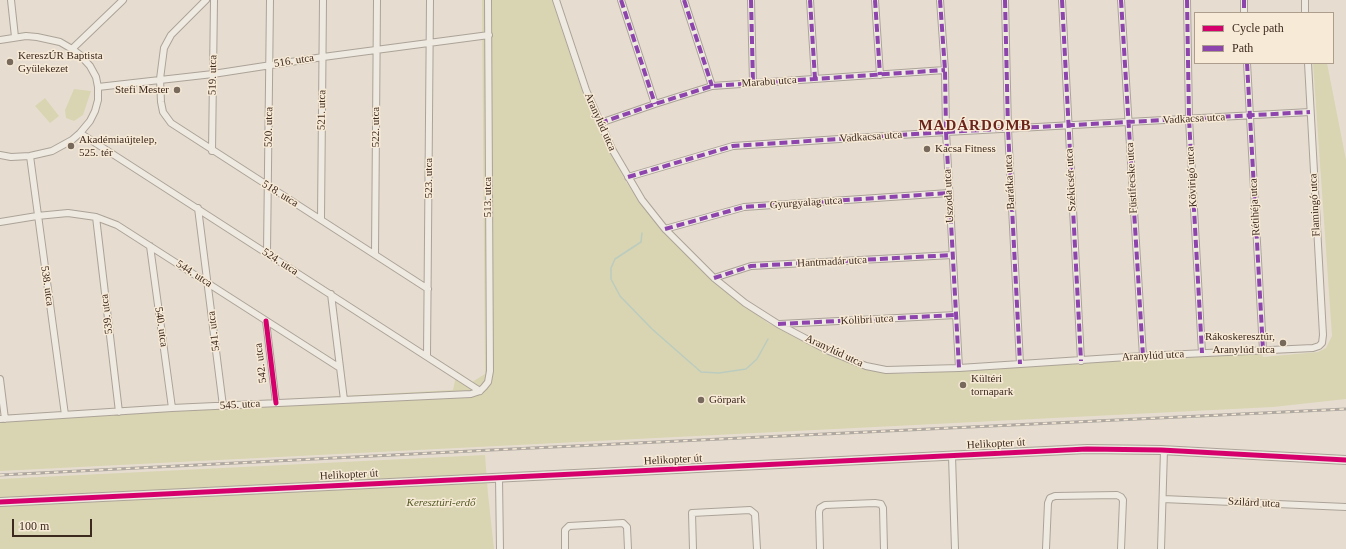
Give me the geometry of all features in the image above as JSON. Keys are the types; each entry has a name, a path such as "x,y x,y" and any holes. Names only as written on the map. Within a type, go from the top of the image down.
{"street":[{"path":"11,0 16,37"},
{"path":"72,49 123,0"},
{"name":"518. utca","path":"206,0 170,35 164,48 160,79 161,102 164,112 171,123 428,289"},
{"name":"519. utca","path":"212,150 214,0"},
{"name":"520. utca","path":"267,254 270,0"},
{"name":"521. utca","path":"321,219 323,0"},
{"name":"522. utca","path":"375,254 377,0"},
{"name":"523. utca","path":"427,356 430,0"},
{"name":"513. utca","path":"480,391 488,382 490,371 488,0"},
{"name":"Aranylúd utca","path":"556,0 586,90 600,123 612,149 642,200 665,229 714,278 745,303 778,324 829,351 866,366 886,370 959,368 1143,356 1313,348 1319,346"},
{"path":"621,0 655,104"},
{"path":"684,0 712,86"},
{"path":"750,0 753,83"},
{"path":"810,0 815,79"},
{"path":"875,0 880,75"},
{"name":"Uszoda utca","path":"940,0 945,70 946,132 959,368"},
{"name":"Barátka utca","path":"1005,0 1008,130 1020,364"},
{"name":"Székicsér utca","path":"1062,0 1081,361"},
{"name":"Füstifecske utca","path":"1121,0 1143,356"},
{"name":"Kövirigó utca","path":"1187,0 1189,119 1202,353"},
{"path":"1244,0 1244,12"},
{"path":"1304,0 1305,12"},
{"name":"516. utca","path":"98,87 213,74 323,57 489,35"},
{"path":"0,40 16,37 37,37 60,42 80,55 90,66 96,77 98,87 98,100 90,121 80,133 62,146 47,152 30,156 21,157 0,155"},
{"name":"Rétihéja utca","path":"1247,64 1263,350"},
{"name":"Flamingó utca","path":"1308,64 1323,335 1322,343 1319,346"},
{"name":"Marabu utca","path":"600,123 712,86 945,70"},
{"name":"Vadkacsa utca","path":"628,177 733,146 946,132 1008,130 1310,112"},
{"name":"524. utca","path":"80,133 480,391"},
{"name":"538. utca","path":"30,156 65,415"},
{"name":"Gyurgyalag utca","path":"665,229 744,206 949,193"},
{"name":"541. utca","path":"198,208 223,406"},
{"name":"544. utca","path":"0,222 68,213 96,217 117,225 340,368"},
{"name":"539. utca","path":"96,217 119,412"},
{"name":"540. utca","path":"150,246 172,408"},
{"name":"Hantmadár utca","path":"714,278 751,266 952,255"},
{"path":"331,294 344,400"},
{"name":"Kolibri utca","path":"778,324 956,316"},
{"name":"542. utca","path":"266,321 276,403"},
{"path":"0,379 3,419"},
{"name":"545. utca","path":"3,419 172,408 471,394 480,391"},
{"name":"Helikopter út","path":"0,502 1087,450 1164,450 1346,460"},
{"path":"1161,549 1164,450"},
{"path":"952,456 955,549"},
{"path":"499,478 500,549"},
{"path":"1046,549 1048,504 1050,498 1055,496 1118,495 1123,500 1121,549"},
{"name":"Szilárd utca","path":"1163,499 1346,507"},
{"path":"820,549 820,508 826,505 881,504 883,508 884,549"},
{"path":"693,549 692,513 750,510 755,514 756,549"},
{"path":"565,549 565,530 569,526 623,522 627,527 628,549"}],"green space":[{"path":"482,0 552,0 583,93 596,125 626,182 645,209 666,234 713,281 768,323 827,354 865,369 886,373 906,374 1262,352 1263,357 1318,352 1326,348 1332,336 1313,64 1327,64 1346,160 1346,399 1273,407 0,471 0,415 453,390 457,371 472,382 485,374"},
{"path":"74,89 91,91 83,115 74,121 66,118 65,110"},
{"path":"45,98 59,116 50,123 35,106"},
{"name":"Keresztúri-erdő","path":"485,455 494,549 0,549 0,479"}],"waterway":[{"path":"642,233 641,242 615,259 611,268 611,279 620,296 652,329 701,372 719,373 746,369 757,359 768,339"}],"railway":[{"path":"0,475 1346,409"}],"marked path":[{"path":"621,0 655,104"},
{"path":"684,0 712,86"},
{"path":"751,0 753,83"},
{"path":"810,0 815,79"},
{"path":"875,0 880,75"},
{"path":"940,0 945,70 946,132 959,368"},
{"path":"1005,0 1008,129 1020,364"},
{"path":"1062,0 1081,361"},
{"path":"1121,0 1143,356"},
{"path":"1187,0 1189,119 1202,353"},
{"path":"1244,0 1244,12"},
{"path":"1247,64 1263,350"},
{"path":"600,123 712,86 945,70"},
{"path":"628,177 733,146 946,132 1310,112"},
{"path":"665,229 744,207 949,193"},
{"path":"714,278 751,266 952,255"},
{"path":"778,324 956,315"}],"cycle path":[{"path":"266,321 276,403"},
{"path":"0,502 1087,449 1161,450 1346,460"}],"place":[{"name":"KereszÚR Baptista Gyülekezet","path":"10,62"},
{"name":"Stefi Mester","path":"177,90"},
{"name":"Akadémiaújtelep, 525. tér","path":"71,146"},
{"name":"Kacsa Fitness","path":"927,149"},
{"name":"Rákoskeresztúr, Aranylúd utca","path":"1283,343"},
{"name":"Kültéri tornapark","path":"963,385"},
{"name":"Görpark","path":"701,400"}],"district":[{"name":"MADÁRDOMB","path":"975,126"}]}
